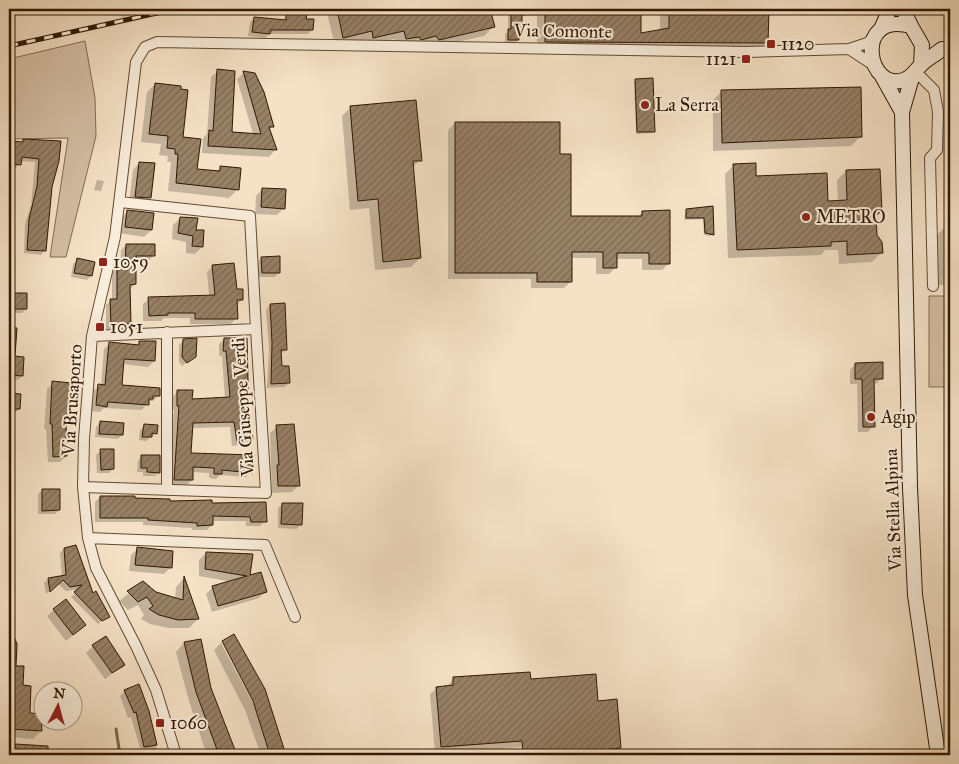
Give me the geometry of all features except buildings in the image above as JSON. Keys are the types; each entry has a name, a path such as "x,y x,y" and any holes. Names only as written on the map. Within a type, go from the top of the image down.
{"street":[{"path":"872,64 872,45 890,9"},
{"path":"903,9 920,40 923,53 917,70"},
{"path":"878,33 897,22 911,26"},
{"name":"Via Comonte","path":"157,42 678,52 849,49 867,42 878,33"},
{"path":"920,40 946,49"},
{"name":"Via Brusaporto","path":"157,42 145,47 136,62 115,237 92,336 84,439 83,488 88,538 96,568 156,690 176,755"},
{"path":"849,49 872,64 882,76 901,80 946,49"},
{"path":"917,70 934,90 938,112 937,150 930,158 933,286"},
{"name":"Via Stella Alpina","path":"917,70 902,112 910,460 915,595 938,755"},
{"name":"Via Stella Alpina","path":"882,76 902,112"},
{"path":"120,202 250,216 256,328"},
{"name":"Via Giuseppe Verdi","path":"83,488 266,493 256,328 92,336"},
{"path":"167,332 167,489"},
{"path":"88,538 265,546 295,617"}],"shaded area":[{"path":"85,41 95,98 96,136 66,257 50,257 68,138 9,139 9,59"},
{"path":"929,296 950,296 950,387 929,387"}],"waterway":[{"path":"116,729 120,755"}],"railway":[{"path":"9,46 175,9"}],"place":[{"name":"1120","path":"771,44"},
{"name":"1121","path":"746,59"},
{"name":"La Serra","path":"645,105"},
{"name":"METRO","path":"806,217"},
{"name":"1059","path":"103,262"},
{"name":"1051","path":"100,327"},
{"name":"Agip","path":"871,417"},
{"name":"1060","path":"160,723"}]}
